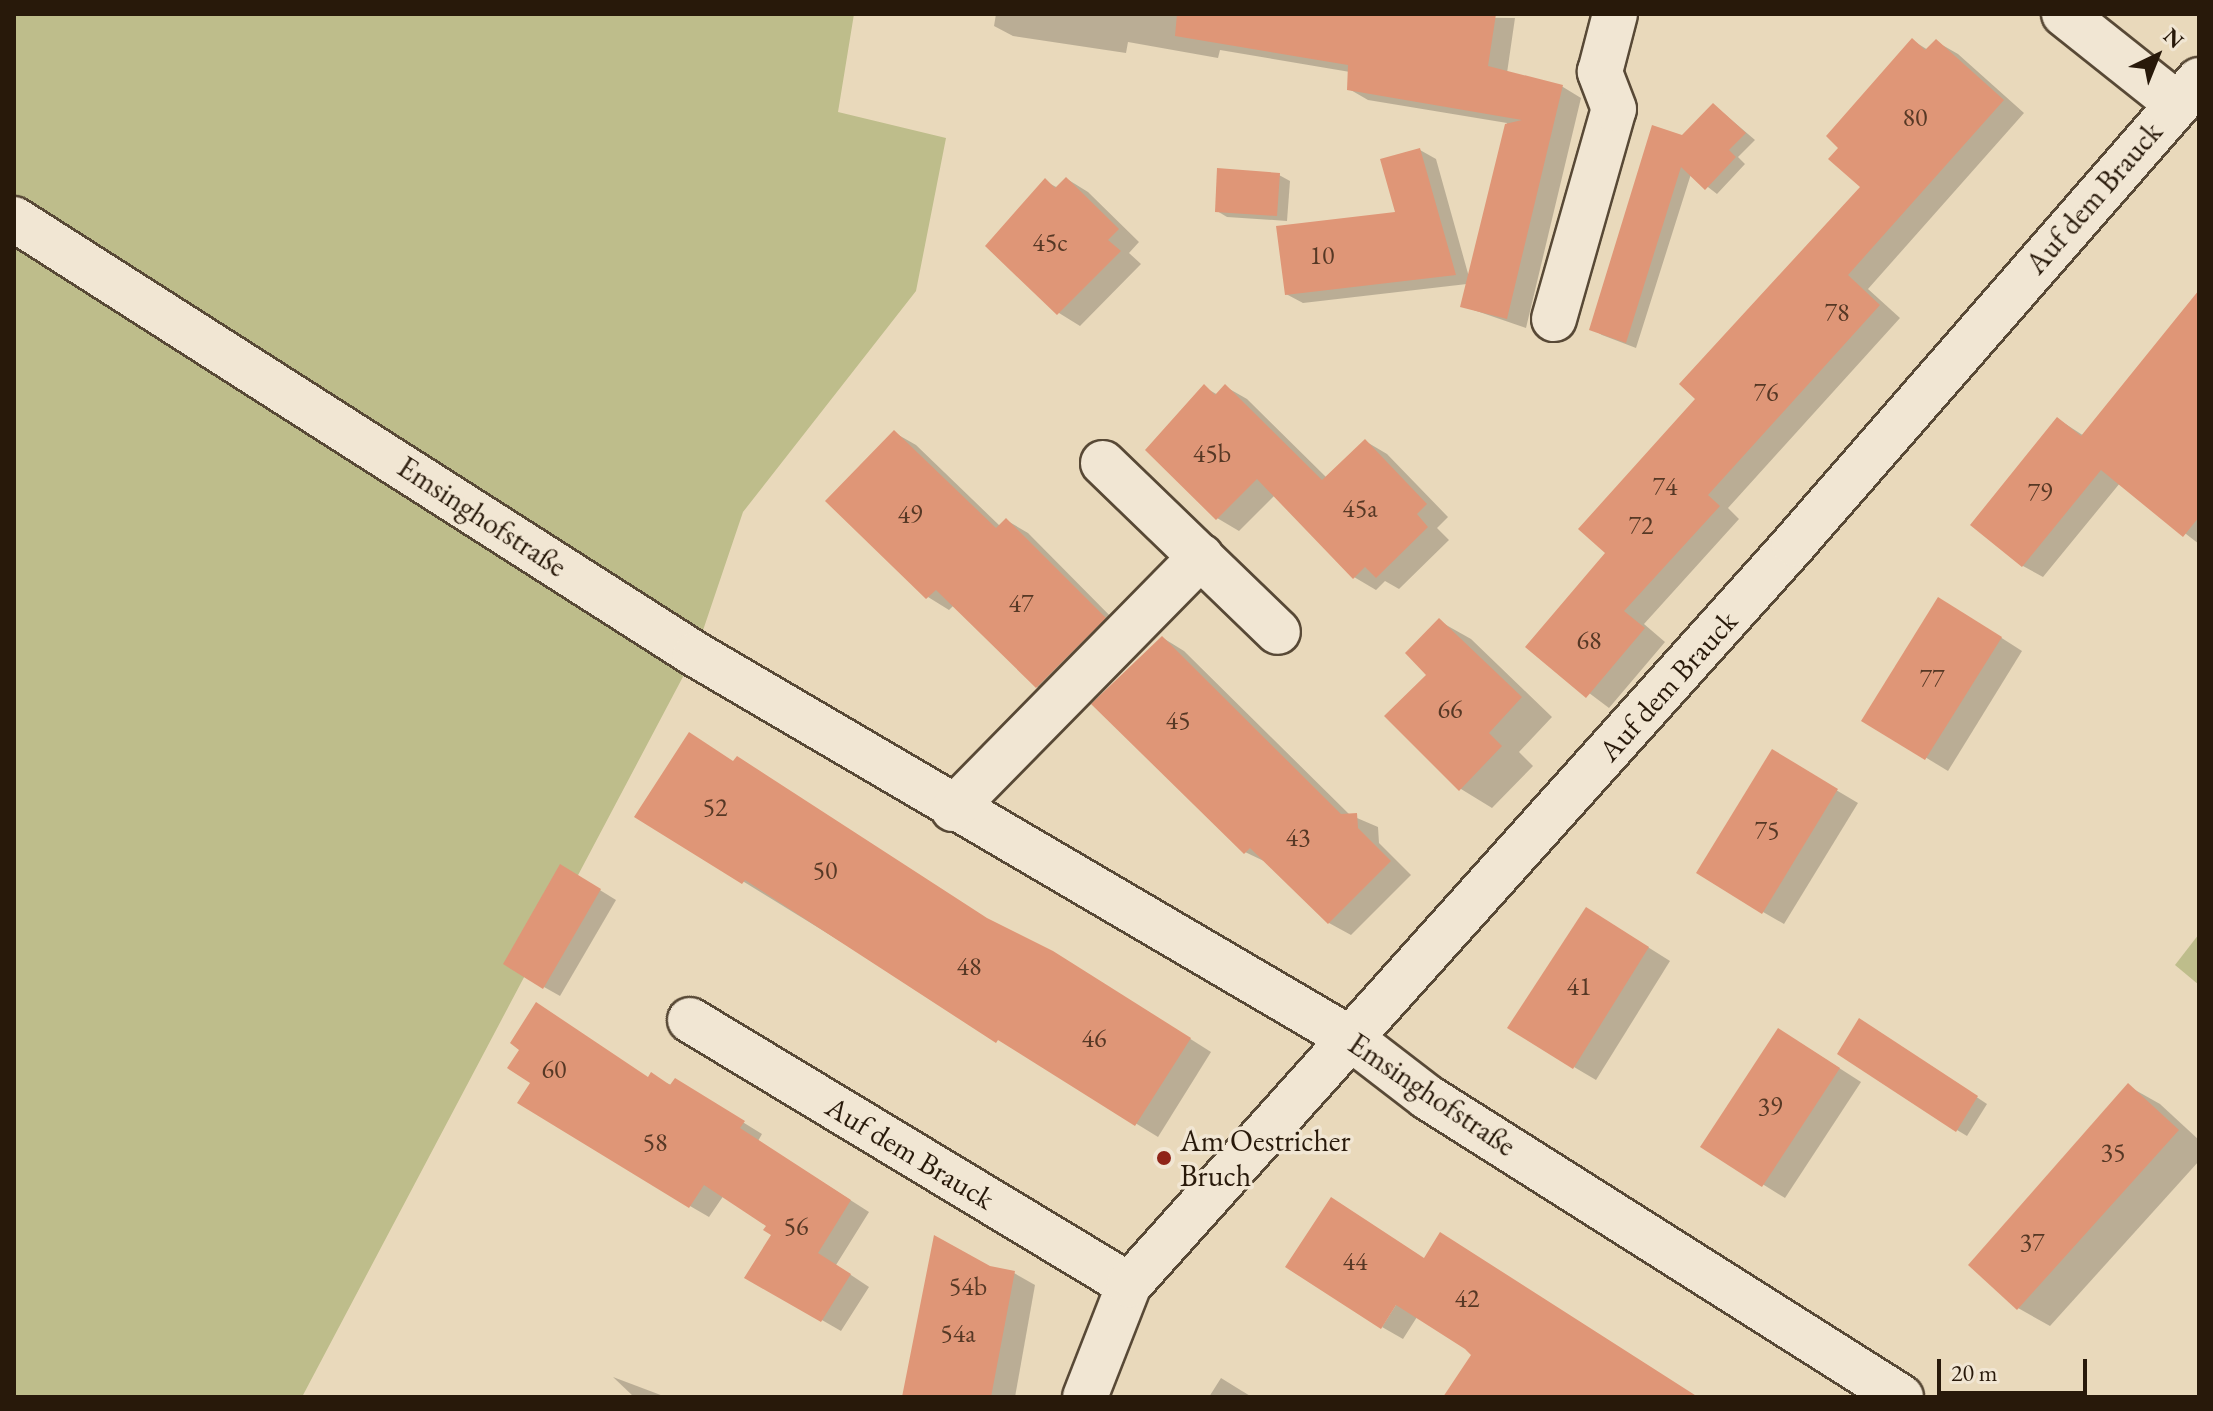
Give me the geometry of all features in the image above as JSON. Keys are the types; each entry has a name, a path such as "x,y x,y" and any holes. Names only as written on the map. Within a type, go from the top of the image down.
{"street":[{"path":"1554,319 1614,109 1600,72 1615,14"},
{"path":"2064,14 2188,92"},
{"name":"Auf dem Brauck","path":"1085,1397 1129,1285 1353,1040 2188,92"},
{"name":"Emsinghofstraße","path":"14,219 695,654 953,809 1353,1040 1427,1097 1901,1397"},
{"path":"1103,463 1278,632"},
{"path":"953,809 1201,557"},
{"name":"Auf dem Brauck","path":"690,1020 1129,1285"}],"shaded area":[{"path":"14,14 854,14 838,112 946,138 916,291 743,512 695,654 302,1397 14,1397"},
{"path":"2199,934 2199,985 2175,965"}],"building":[{"path":"1177,14 1496,14 1488,66 1563,85 1507,319 1460,307 1505,124 1522,120 1347,90 1348,65 1175,36"},
{"path":"1912,38 1925,50 1936,39 2004,100 1848,275 1880,305 1708,495 1720,506 1624,611 1645,628 1586,698 1525,647 1605,553 1578,529 1695,399 1679,384 1860,187 1828,159 1838,148 1826,136"},
{"path":"1713,103 1746,133 1729,150 1736,157 1705,190 1681,167 1626,343 1589,330 1652,125 1682,135"},
{"path":"1420,148 1456,275 1285,295 1276,226 1395,212 1380,159"},
{"path":"1217,168 1280,173 1277,216 1215,212"},
{"path":"1066,177 1119,229 1108,240 1121,251 1057,315 985,246 1045,178 1055,188"},
{"path":"2199,290 2199,517 2183,537 2101,470 2022,567 1970,525 2057,417 2081,436"},
{"path":"1204,384 1215,395 1225,384 1322,480 1365,439 1427,504 1417,514 1428,527 1376,578 1365,567 1353,579 1257,479 1216,520 1145,450"},
{"path":"894,430 996,528 1006,518 1106,618 1036,688 936,590 926,599 825,501"},
{"path":"1938,597 2002,637 1925,760 1861,721"},
{"path":"1439,618 1522,697 1489,733 1502,746 1459,791 1384,716 1426,675 1405,653"},
{"path":"1162,636 1341,814 1357,813 1358,828 1391,861 1328,924 1250,848 1244,854 1091,704"},
{"path":"689,732 733,761 737,756 987,918 1053,951 1191,1038 1135,1126 998,1040 996,1043 745,880 742,884 634,817"},
{"path":"1772,749 1838,789 1762,914 1696,873"},
{"path":"560,864 601,889 543,989 503,964"},
{"path":"1586,907 1649,947 1573,1069 1507,1028"},
{"path":"536,1002 648,1077 651,1072 670,1085 675,1078 745,1121 740,1128 851,1200 818,1253 851,1274 821,1322 744,1278 771,1235 763,1230 766,1226 704,1185 689,1208 517,1103 530,1083 507,1068 519,1050 510,1043"},
{"path":"1859,1018 1978,1096 1956,1132 1837,1054"},
{"path":"1778,1028 1840,1068 1762,1187 1700,1147"},
{"path":"2128,1083 2179,1130 2017,1310 1968,1265"},
{"path":"1331,1197 1424,1258 1440,1232 1698,1397 1443,1397 1471,1355 1465,1349 1396,1305 1381,1329 1285,1267"},
{"path":"934,1235 990,1266 1015,1271 991,1397 902,1397"}],"place":[{"name":"Am Oestricher Bruch","path":"1164,1158"}]}
